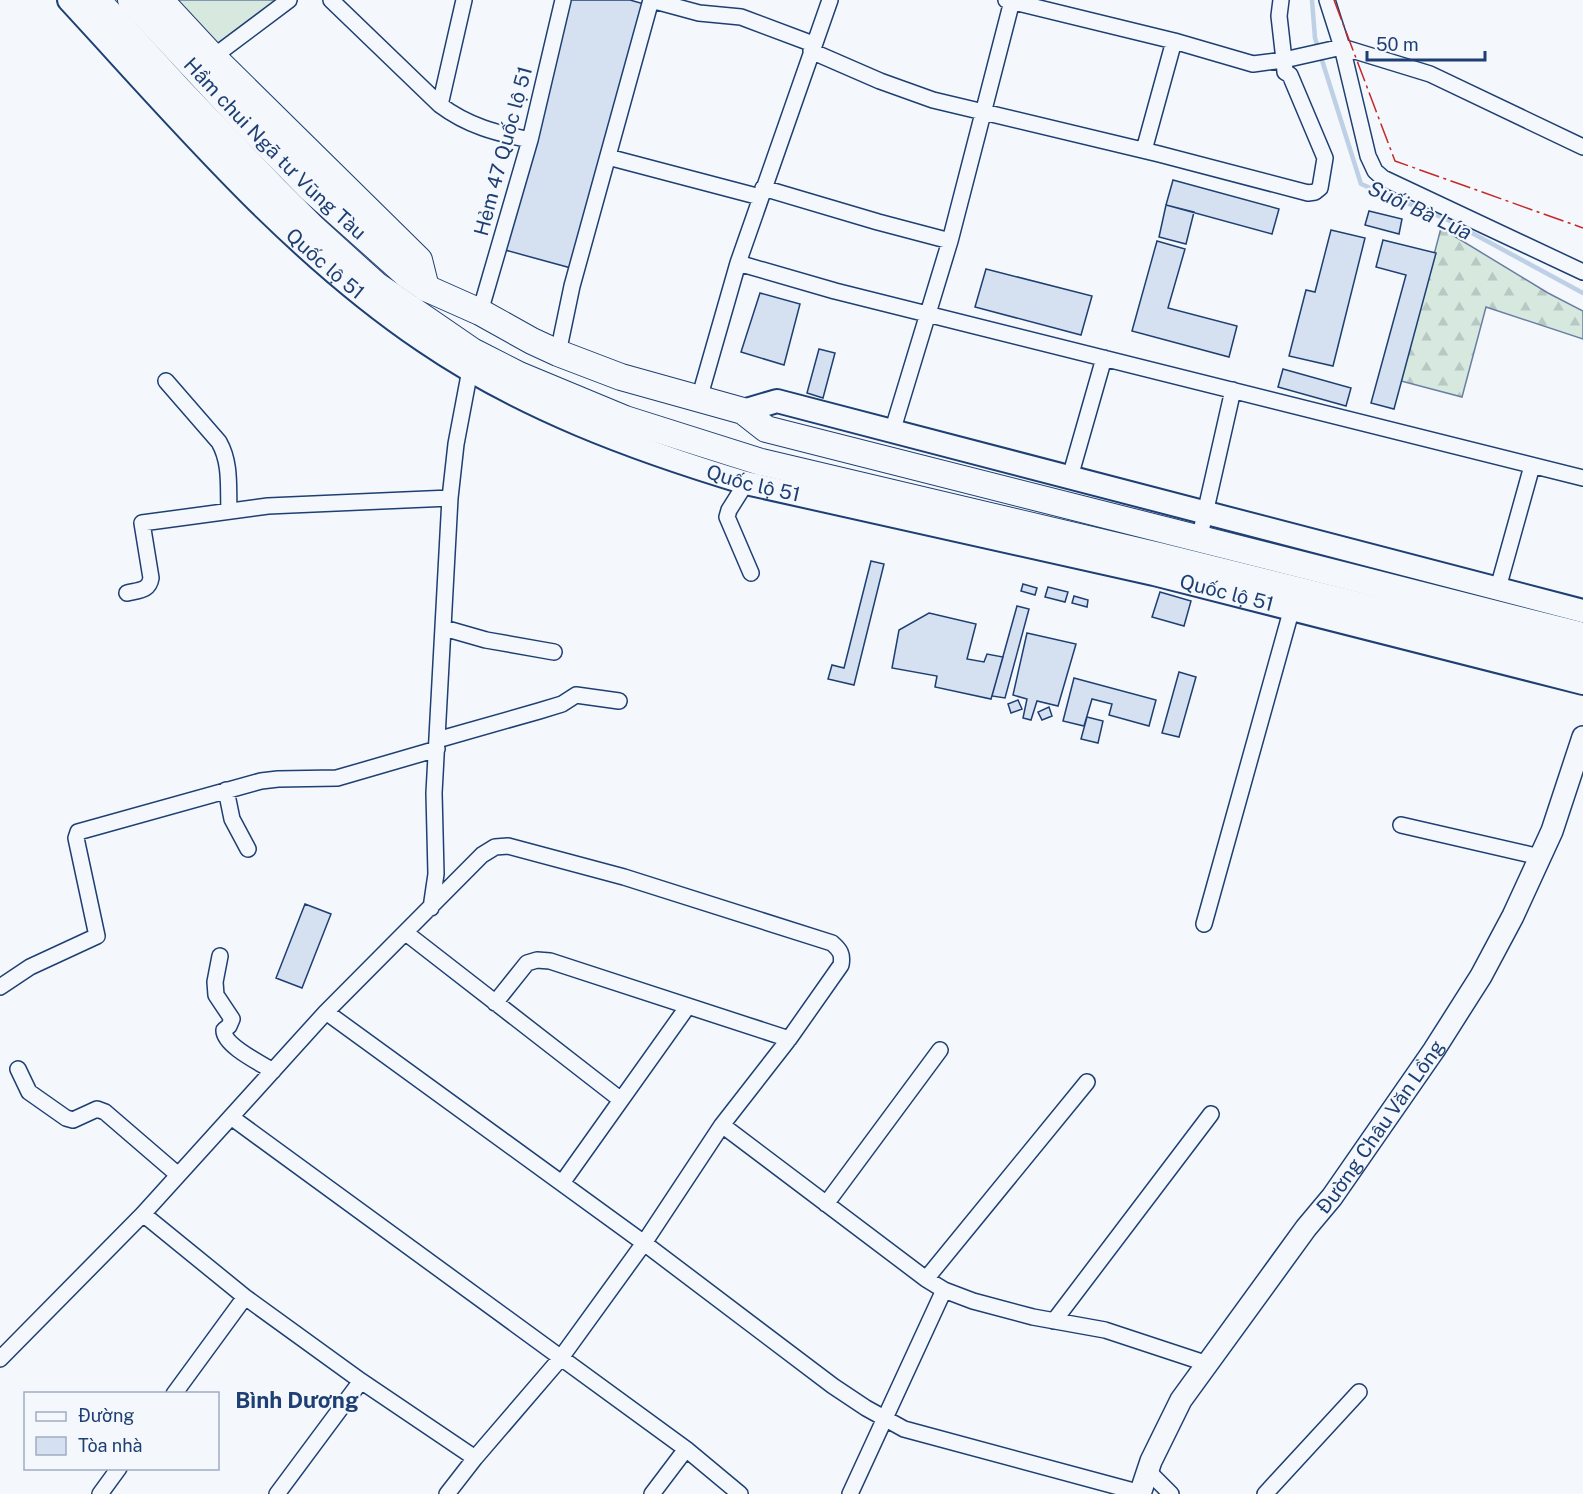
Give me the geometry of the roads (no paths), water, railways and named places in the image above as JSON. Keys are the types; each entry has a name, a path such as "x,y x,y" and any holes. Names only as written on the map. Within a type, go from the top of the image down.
{"highway":[{"name":"Quốc lộ 51","path":"97,0 180,91 313,228 376,285 473,362 529,379 625,419 761,462 1223,572 1583,662"},
{"name":"Hầm chui Ngã tư Vũng Tàu","path":"130,0 317,195 407,275 426,288"},
{"path":"160,0 213,57 419,260 426,288 480,312 531,341 621,377 743,411 766,429 1583,636"}],"main road":[{"name":"Quốc lộ 51","path":"69,0 201,143 320,260 425,342 473,362 524,400 588,430 746,483 1142,571 1583,683"},
{"path":"743,411 777,401 1583,611"}],"street":[{"path":"213,57 289,0"},
{"path":"331,0 440,105 458,118 494,133 530,140"},
{"path":"440,105 464,0"},
{"name":"Hẻm 47 Quốc lộ 51","path":"480,312 530,140 563,0"},
{"path":"558,353 572,286 651,0 699,14 741,17 901,89 933,100 1144,150 1291,189 1315,192 1320,188 1325,158 1290,75 1285,72 1279,16 1281,0"},
{"path":"699,399 738,263 830,0"},
{"path":"1327,0 1342,47 1368,156 1375,171 1383,178 1583,272"},
{"path":"892,432 950,241 984,113 1009,1 1174,41 1253,64 1284,60 1342,47 1430,74 1583,147"},
{"path":"1144,150 1174,41"},
{"path":"608,157 950,241"},
{"path":"738,263 794,280 1583,478"},
{"path":"1070,477 1104,358"},
{"path":"431,908 436,874 434,793 450,498 456,444 473,362"},
{"path":"166,381 225,452 229,510"},
{"path":"1199,540 1233,390"},
{"path":"1498,588 1532,466"},
{"path":"746,483 727,516 751,573"},
{"path":"127,592 145,589 150,585 152,578 142,523 229,510 450,498"},
{"path":"1204,924 1292,608"},
{"path":"444,628 498,642 554,652"},
{"path":"0,987 30,967 97,936 76,838 78,832 226,789 278,779 337,778 562,704 576,695 620,701"},
{"name":"Đường Châu Văn Lồng","path":"1140,1493 1181,1400 1306,1228 1332,1197 1434,1050 1502,939 1552,831 1583,737"},
{"path":"226,789 232,819 248,849"},
{"path":"1401,825 1540,857"},
{"path":"0,1359 143,1214 326,1012 482,855 495,847 508,846 624,877 832,944 840,950 841,965 789,1039 722,1125 644,1243 560,1359 447,1494"},
{"path":"406,933 621,1100"},
{"path":"220,956 215,982 216,995 232,1018 229,1026 224,1030 224,1036 230,1043 273,1071"},
{"path":"495,1003 526,963 537,960 550,961 789,1039"},
{"path":"562,1182 688,1006"},
{"path":"326,1012 562,1182 833,1386 885,1418 904,1429 1140,1493"},
{"path":"826,1204 940,1050"},
{"path":"18,1068 29,1092 66,1118 74,1120 97,1109 105,1112 177,1174"},
{"path":"926,1279 1087,1082"},
{"path":"1054,1321 1211,1114"},
{"path":"231,1117 686,1449 740,1494"},
{"path":"722,1125 926,1279 944,1290 993,1306 1054,1321 1105,1330 1208,1364"},
{"path":"143,1214 245,1297 361,1381 475,1458"},
{"path":"850,1494 944,1290"},
{"path":"175,1392 245,1297"},
{"path":"277,1494 361,1381"},
{"path":"1265,1494 1359,1392"},
{"path":"652,1494 686,1449"},
{"path":"100,1494 118,1470"},
{"path":"1148,1471 1171,1494"}],"waterway":[{"name":"Suối Bà Lúa","path":"1312,0 1315,38 1361,184 1448,220 1583,293"}],"district":[{"name":"Bình Dương","path":"297,1400"}]}
